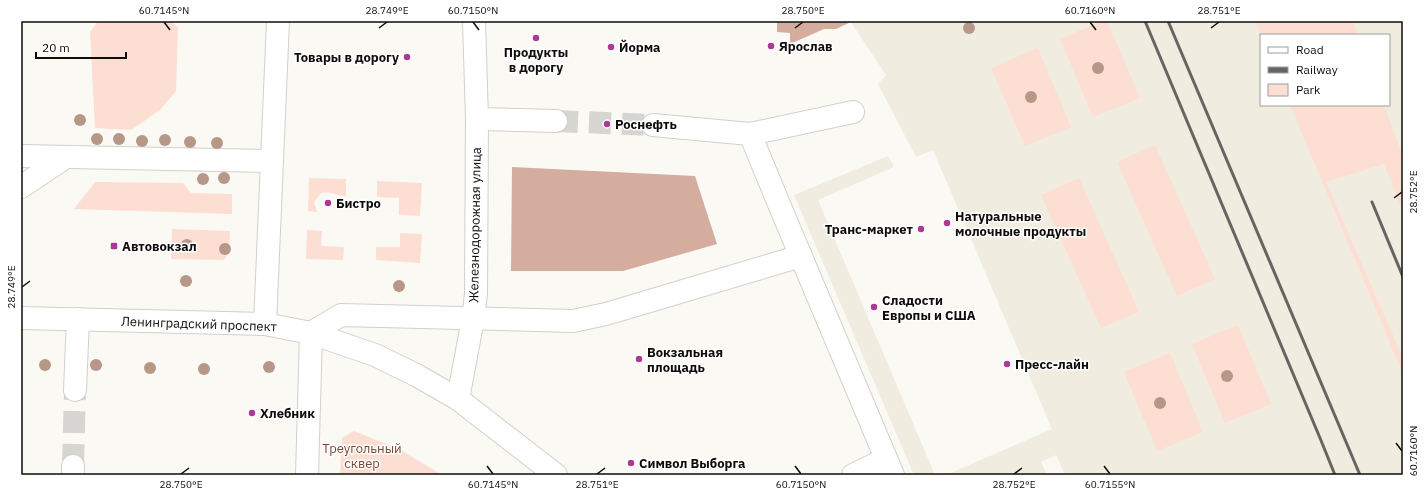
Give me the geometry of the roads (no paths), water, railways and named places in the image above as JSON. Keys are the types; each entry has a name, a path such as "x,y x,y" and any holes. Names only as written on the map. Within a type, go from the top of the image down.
{"street":[{"path":"265,324 278,21"},
{"name":"Железнодорожная улица","path":"458,399 473,319 476,294 477,119 474,21"},
{"path":"653,125 750,134 853,112"},
{"path":"477,119 556,121"},
{"path":"750,134 890,467 853,475"},
{"path":"21,156 272,161"},
{"path":"21,187 66,157"},
{"path":"307,475 311,333 341,315 573,321 606,314 801,256"},
{"name":"Ленинградский проспект","path":"21,318 265,324 311,333 375,355 416,375 458,399"},
{"path":"75,390 78,319"},
{"path":"458,399 556,475"}],"tunnel":[{"path":"556,121 653,125"},
{"path":"73,466 75,390"}],"railway":[{"path":"1145,21 1335,475"},
{"path":"1168,21 1360,475"},
{"path":"1372,202 1403,277"}],"place":[{"name":"Продукты в дорогу","path":"536,38"},
{"name":"Ярослав","path":"771,46"},
{"name":"Йорма","path":"611,47"},
{"name":"Товары в дорогу","path":"407,57"},
{"name":"Роснефть","path":"607,124"},
{"name":"Бистро","path":"328,203"},
{"name":"Натуральные молочные продукты","path":"947,223"},
{"name":"Транс-маркет","path":"921,229"},
{"name":"Автовокзал","path":"114,246"},
{"name":"Сладости Европы и США","path":"874,307"},
{"name":"Вокзальная площадь","path":"639,359"},
{"name":"Пресс-лайн","path":"1007,364"},
{"name":"Хлебник","path":"252,413"},
{"name":"Символ Выборга","path":"631,463"}],"park label":[{"name":"Треугольный сквер","path":"362,456"}]}
